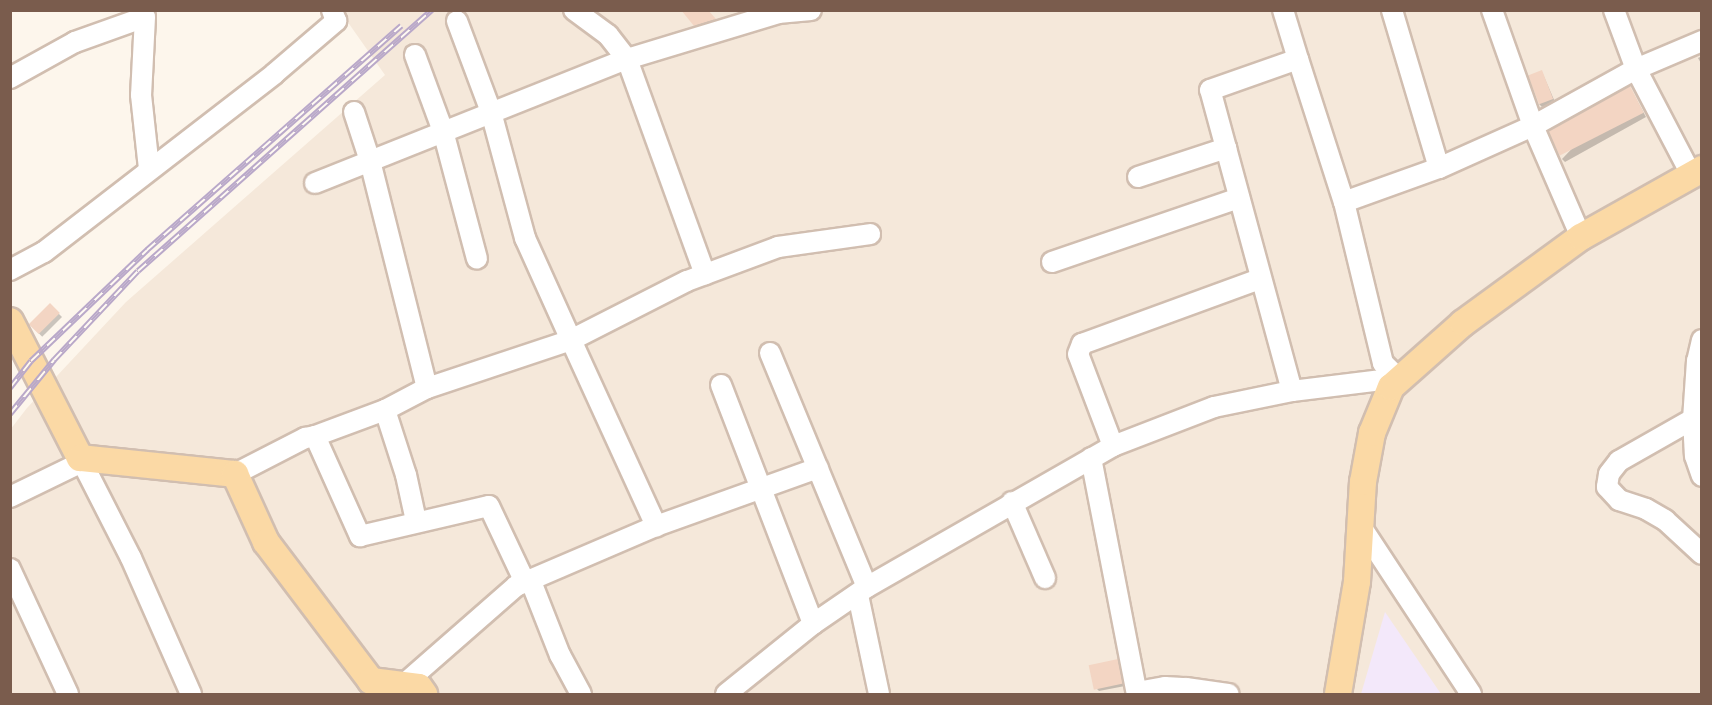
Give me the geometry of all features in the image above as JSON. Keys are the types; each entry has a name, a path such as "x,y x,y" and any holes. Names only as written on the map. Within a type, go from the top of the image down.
{"main road":[{"path":"1338,694 1357,582 1363,482 1372,433 1386,398 1398,378 1463,323 1581,237 1696,171"},
{"path":"10,321 81,460 235,474 266,542 371,681 395,689"}],"street":[{"path":"10,270 44,252 274,74 336,21 332,10"},
{"path":"574,10 608,35 627,59 705,274"},
{"path":"315,183 627,59 778,14 811,10"},
{"path":"1283,10 1344,202 1383,363 1398,378"},
{"path":"1392,10 1439,168"},
{"path":"1492,10 1533,126 1581,237"},
{"path":"1614,10 1636,69 1696,171"},
{"path":"10,78 75,42 144,14 141,95 149,169"},
{"path":"457,21 491,112 525,238 656,526"},
{"path":"1344,202 1439,168 1533,126 1636,69 1701,41"},
{"path":"415,55 443,131 477,259"},
{"path":"1292,391 1210,90 1298,59"},
{"path":"354,112 370,161 427,388"},
{"path":"1138,177 1226,148"},
{"path":"1052,262 1239,198"},
{"path":"235,474 305,438 385,410 427,388 571,340 705,274 778,247 870,234"},
{"path":"1113,446 1078,354 1082,344 1260,279"},
{"path":"1701,339 1697,361 1695,456 1701,476"},
{"path":"770,353 818,468 862,591 879,694"},
{"path":"726,694 813,624 862,591 1012,502 1113,446 1214,407 1292,391 1398,378"},
{"path":"721,385 813,624"},
{"path":"385,410 406,475 416,521"},
{"path":"1697,420 1619,461 1609,474 1607,488 1619,500 1646,509 1665,520 1701,554"},
{"path":"315,436 360,536 416,521 489,506 581,694"},
{"path":"1091,458 1137,693 1164,687 1229,694"},
{"path":"10,497 81,460 131,558 191,694"},
{"path":"395,689 516,586 656,526 761,491 818,468"},
{"path":"1012,502 1045,578"},
{"path":"1360,525 1471,694"},
{"path":"10,569 17,601 68,694"}],"shaded area":[{"path":"340,11 1701,11 1701,694 11,694 10,430 27,408 126,302 385,75"},
{"path":"1385,612 1441,694 1361,694"}],"building":[{"path":"681,10 708,10 716,19 694,26"},
{"path":"1542,70 1553,99 1539,104 1528,75"},
{"path":"1630,86 1644,113 1560,155 1546,129"},
{"path":"50,303 60,313 39,334 29,324"},
{"path":"1118,659 1123,683 1094,690 1089,665"}],"railway":[{"path":"10,414 54,360 138,271 432,10"},
{"path":"10,388 31,361 147,250 401,26"}]}
